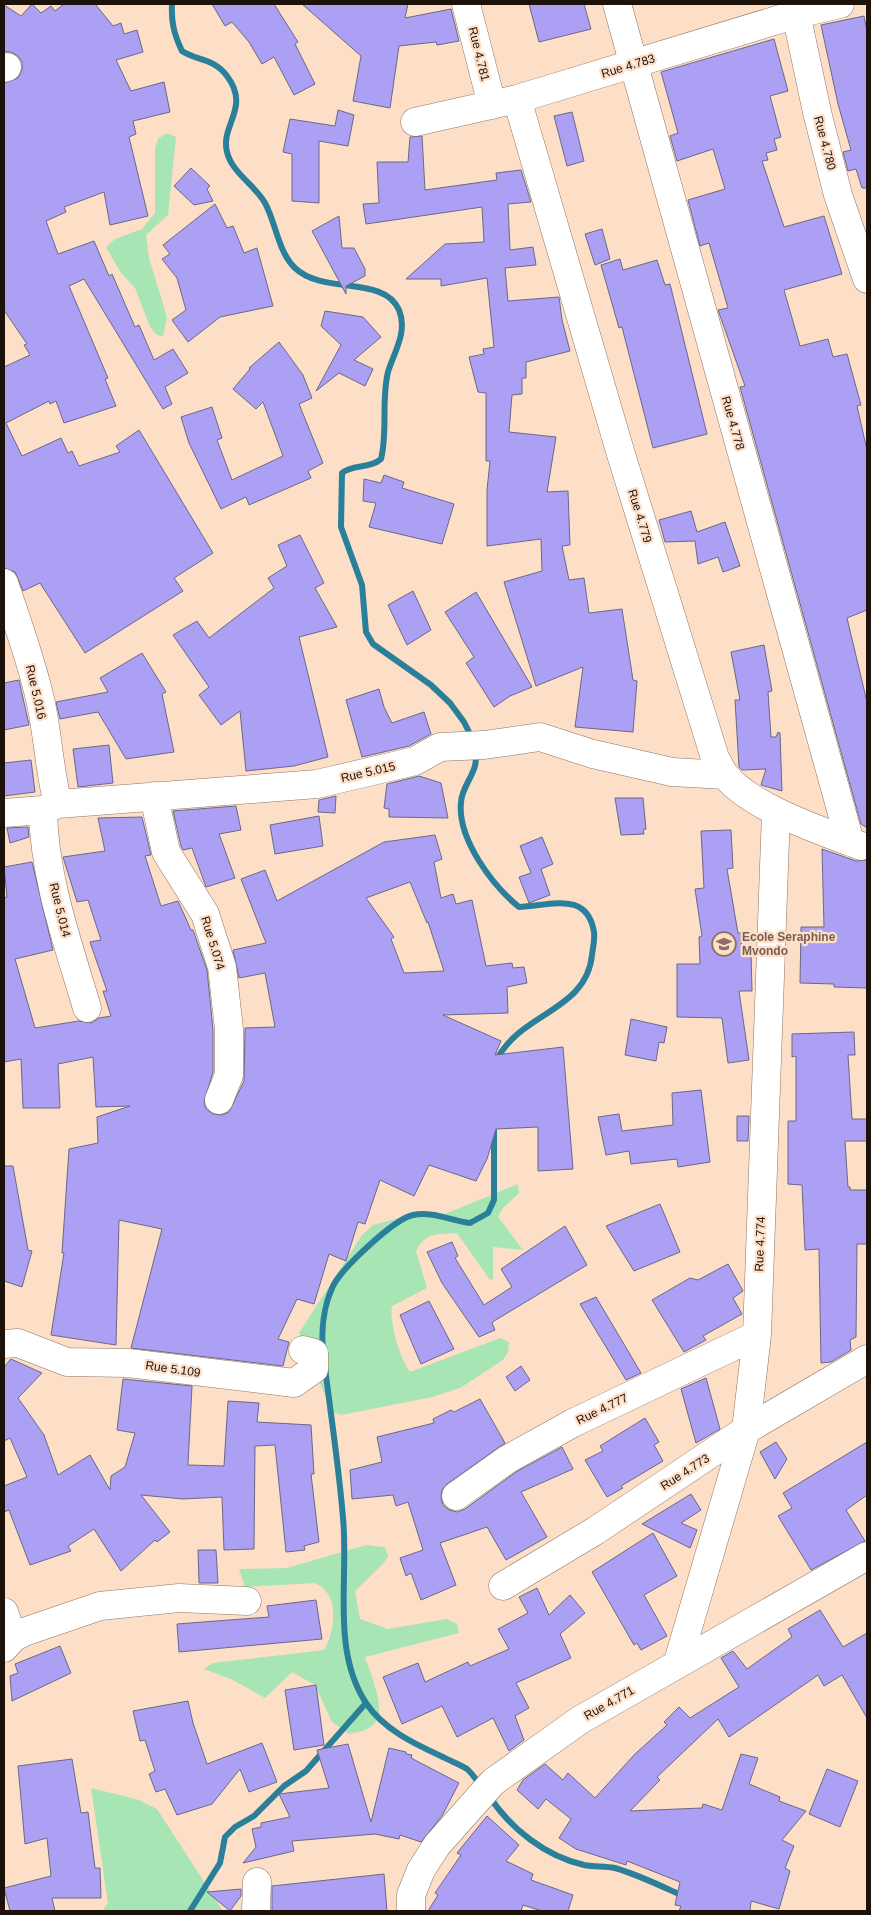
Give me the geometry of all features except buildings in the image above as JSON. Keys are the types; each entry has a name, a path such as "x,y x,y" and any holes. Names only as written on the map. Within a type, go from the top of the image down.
{"street":[{"name":"Rue 4.781","path":"466,4 504,102"},
{"name":"Rue 4.778","path":"617,4 858,845"},
{"name":"Rue 4.783","path":"415,122 504,102 633,64 796,9 840,4"},
{"name":"Rue 4.780","path":"796,9 817,112 838,195 867,279"},
{"name":"Rue 4.779","path":"504,102 623,460 715,758 725,775 738,787 776,812 858,845"},
{"name":"Rue 5.016","path":"4,583 40,700 50,774 51,807"},
{"name":"Rue 5.015","path":"4,814 154,796 317,784 416,761 440,747 484,745 540,737 593,754 672,772 725,775"},
{"name":"Rue 5.074","path":"154,796 166,852 205,914 222,967 229,1030 228,1075 218,1100"},
{"name":"Rue 5.014","path":"51,807 44,835 55,900 87,1008"},
{"name":"Rue 4.774","path":"677,1664 746,1430 757,1335 776,812"},
{"name":"Rue 4.777","path":"456,1496 508,1458 573,1423 757,1335"},
{"name":"Rue 5.109","path":"4,1344 18,1343 67,1362 128,1363 294,1383 314,1369 314,1353 303,1350"},
{"name":"Rue 4.773","path":"503,1586 595,1531 724,1447 746,1430 867,1359"},
{"name":"Rue 4.771","path":"411,1911 410,1895 421,1870 437,1845 493,1782 580,1720 867,1556"},
{"path":"4,1612 8,1643 24,1632 100,1606 179,1598 247,1601"},
{"path":"256,1911 257,1882"}],"green space":[{"path":"166,133 176,137 168,215 146,235 149,258 167,317 163,336 157,335 150,327 135,288 121,273 106,247 115,239 142,229 155,213 155,149 158,139"},
{"path":"518,1184 519,1193 503,1208 498,1217 523,1250 493,1247 493,1279 490,1280 457,1233 438,1234 428,1237 416,1251 427,1288 392,1306 392,1321 396,1340 410,1372 500,1338 509,1342 508,1352 503,1360 460,1388 432,1397 341,1415 332,1412 299,1333 362,1235 373,1225 415,1214 440,1216"},
{"path":"366,1545 385,1547 388,1556 383,1564 355,1591 360,1619 388,1629 447,1619 457,1624 459,1633 365,1657 379,1702 378,1718 374,1724 362,1731 349,1734 332,1722 315,1685 292,1672 265,1698 233,1680 204,1669 213,1663 324,1650 328,1642 333,1622 332,1603 328,1594 322,1588 314,1583 245,1587 239,1569 287,1568"},
{"path":"91,1788 139,1800 157,1809 223,1911 102,1911 108,1903"}],"waterway":[{"path":"172,4 174,28 182,51 217,66 234,87 236,107 227,133 227,152 239,173 256,190 265,203 281,246 289,261 295,268 307,276 321,281 367,288 380,292 391,299 399,310 402,326 386,383 384,438 381,459 372,464 351,468 342,473 341,527 362,585 366,632 373,644 431,685 450,703 464,722 473,740"},
{"path":"475,752 475,765 462,795 461,816 465,831 479,861 498,887 519,907 555,903 575,905 584,910 590,919 594,932 592,955 587,974 578,989 565,1001 520,1032 507,1045 496,1061"},
{"path":"323,1350 324,1317 327,1301 333,1286 357,1257 382,1234 404,1218 413,1215 428,1214 470,1223 488,1213 494,1200 494,1125"},
{"path":"325,1367 343,1518 345,1637 348,1660 355,1682 373,1713 391,1729 467,1769 481,1786"},
{"path":"190,1911 220,1863 225,1837 235,1827 254,1816 284,1786 306,1771 366,1703"},
{"path":"489,1796 518,1830 530,1840 556,1855 584,1865 615,1868 683,1896"}],"place":[{"name":"Ecole Seraphine Mvondo","path":"724,944"}]}
